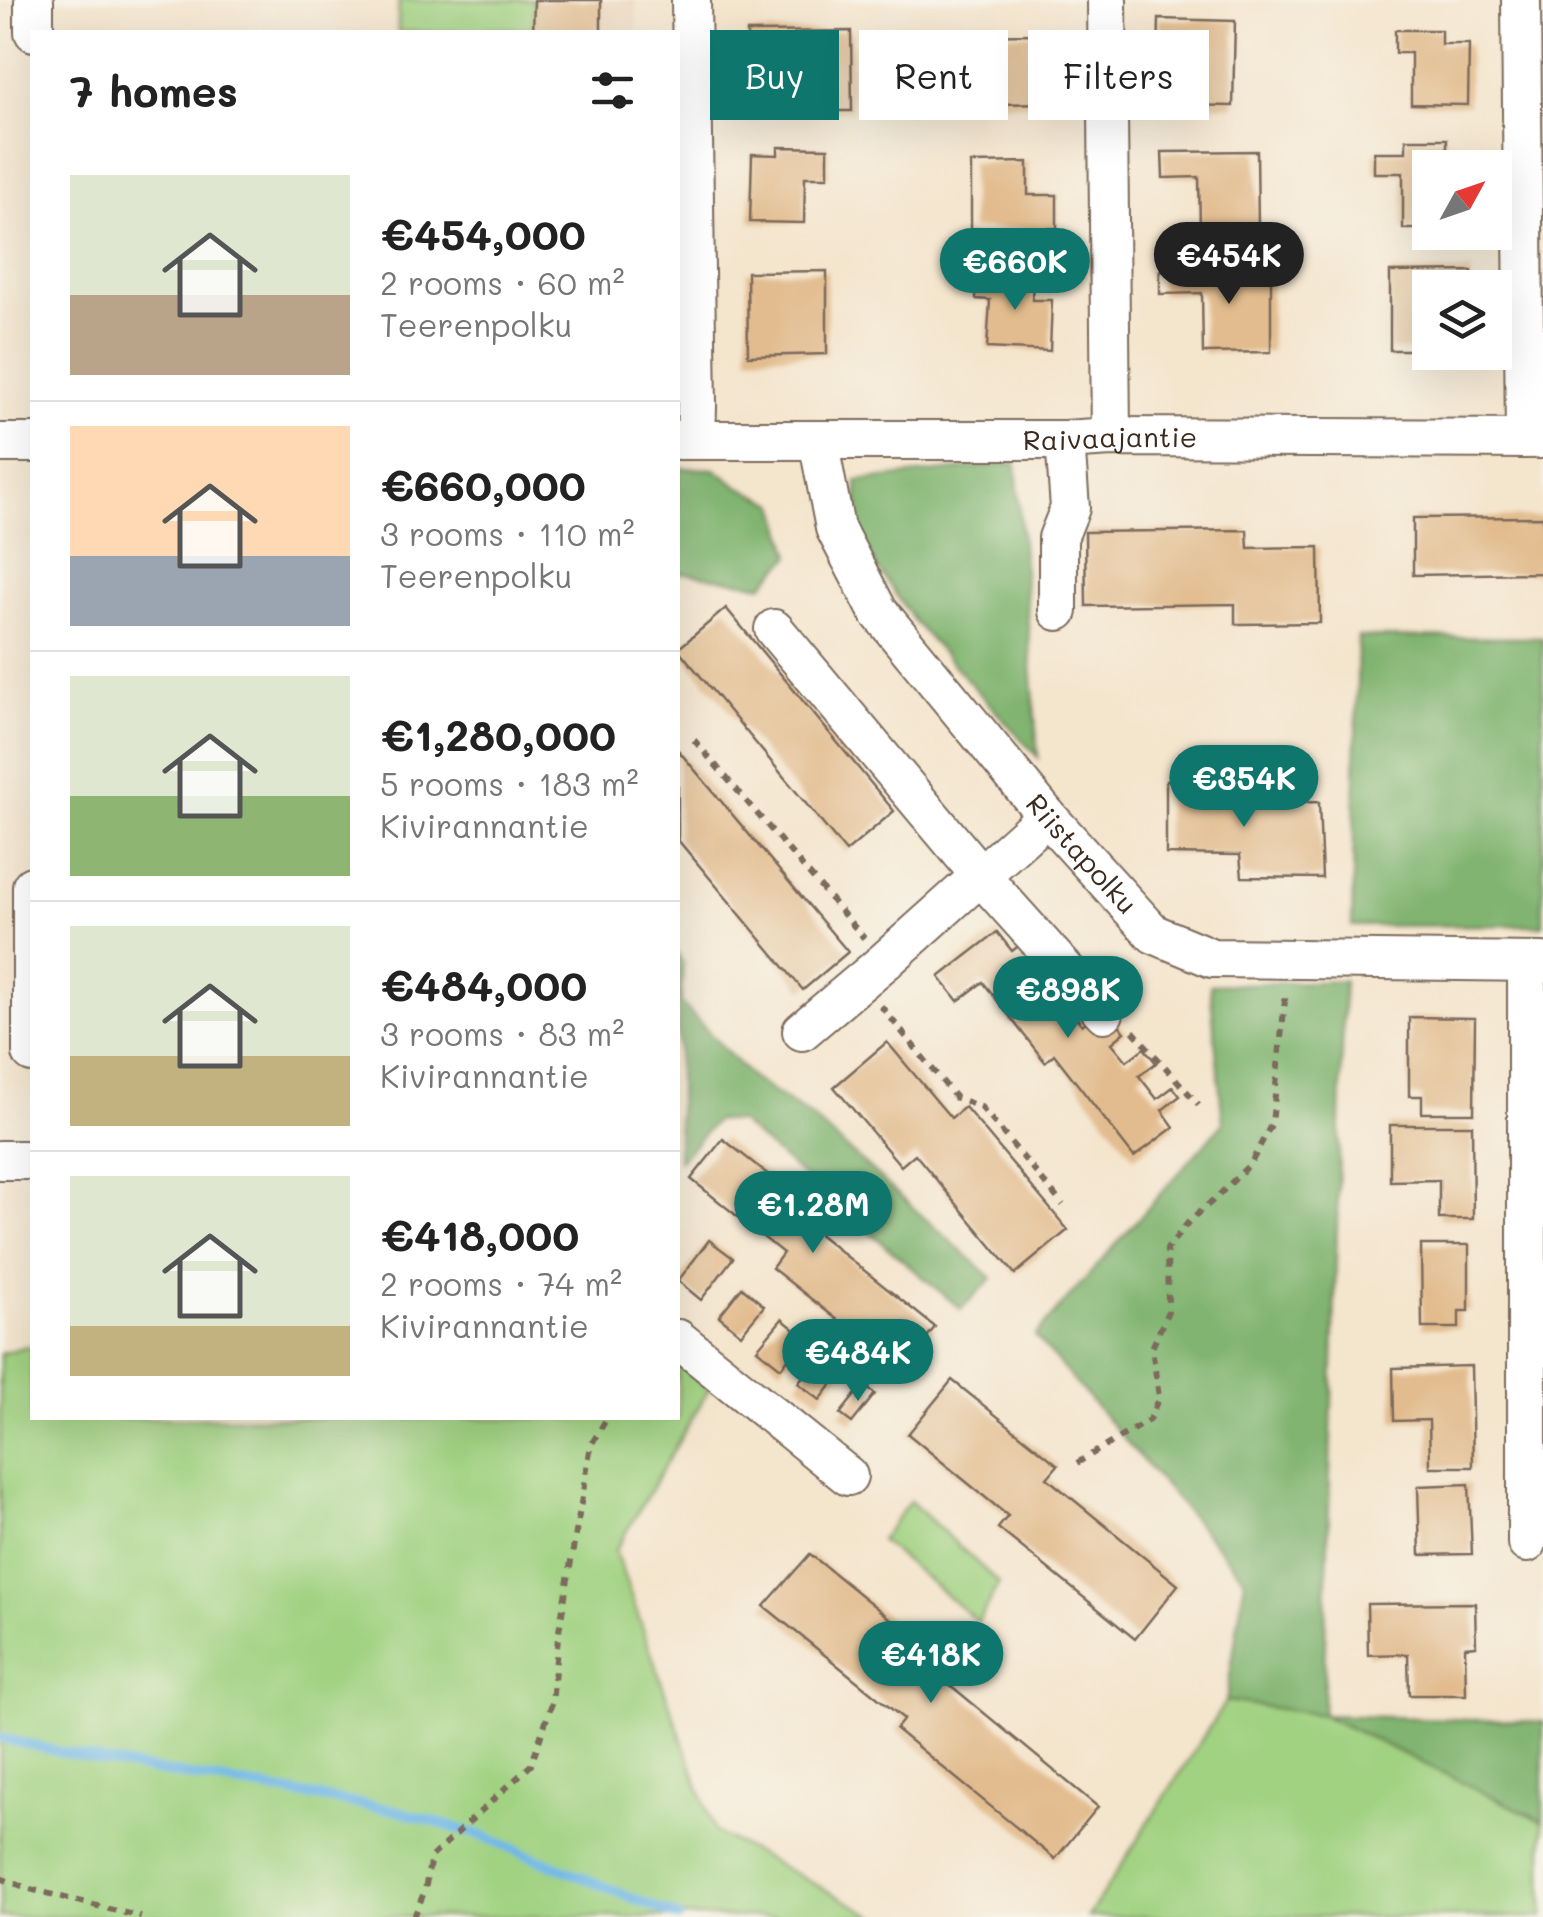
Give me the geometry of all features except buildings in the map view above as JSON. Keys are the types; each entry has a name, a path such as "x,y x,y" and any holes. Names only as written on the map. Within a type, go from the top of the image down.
{"street":[{"path":"34,0 34,30"},
{"path":"686,440 697,406 691,0"},
{"path":"1107,0 1111,437"},
{"path":"1521,0 1534,439"},
{"name":"Raivaajantie","path":"686,440 1534,439"},
{"name":"Riistapolku","path":"818,440 835,528 878,611 1047,816 1154,934 1212,958 1535,962"},
{"path":"1058,611 1058,538 1070,508 1065,440"},
{"path":"0,444 30,444"},
{"path":"774,629 980,875 1104,1013"},
{"path":"802,1032 1047,816"},
{"path":"1527,1543 1535,962"},
{"path":"0,1160 30,1160"},
{"path":"680,1341 848,1476"}],"path":[{"path":"694,740 873,972 956,1098 980,1107 1063,1205"},
{"path":"1077,1462 1149,1420 1159,1396 1152,1348 1168,1311 1167,1248 1191,1219 1251,1163 1272,1123 1287,985"},
{"path":"1104,1013 1117,1013 1198,1105"},
{"path":"414,1917 432,1858 531,1765 552,1704 558,1637 592,1444 606,1420"},
{"path":"0,1878 142,1917"}],"shaded area":[{"path":"395,0 637,0 637,30 394,30"}],"green space":[{"path":"399,0 534,0 533,29 398,30"},
{"path":"1016,463 1038,757 915,623 858,539 857,481"},
{"path":"680,468 715,469 736,485 776,504 791,556 762,585 680,572"},
{"path":"1358,637 1543,638 1543,925 1352,926"},
{"path":"680,958 681,1003 753,1079 810,1116 992,1278 961,1309 739,1122 716,1120 680,1160"},
{"path":"1344,981 1323,1715 1226,1701 1245,1579 1035,1336 1223,1123 1210,985"},
{"path":"30,1346 30,1420 680,1420 680,1365 710,1387 615,1551 715,1832 878,1917 0,1917 0,1354"},
{"path":"910,1501 999,1583 978,1622 880,1540"},
{"path":"1226,1701 1323,1715 1543,1821 1543,1917 1088,1917"},
{"path":"1323,1715 1543,1722 1543,1821"}],"waterway":[{"path":"0,1738 114,1764 395,1810 483,1836 678,1917"}]}
